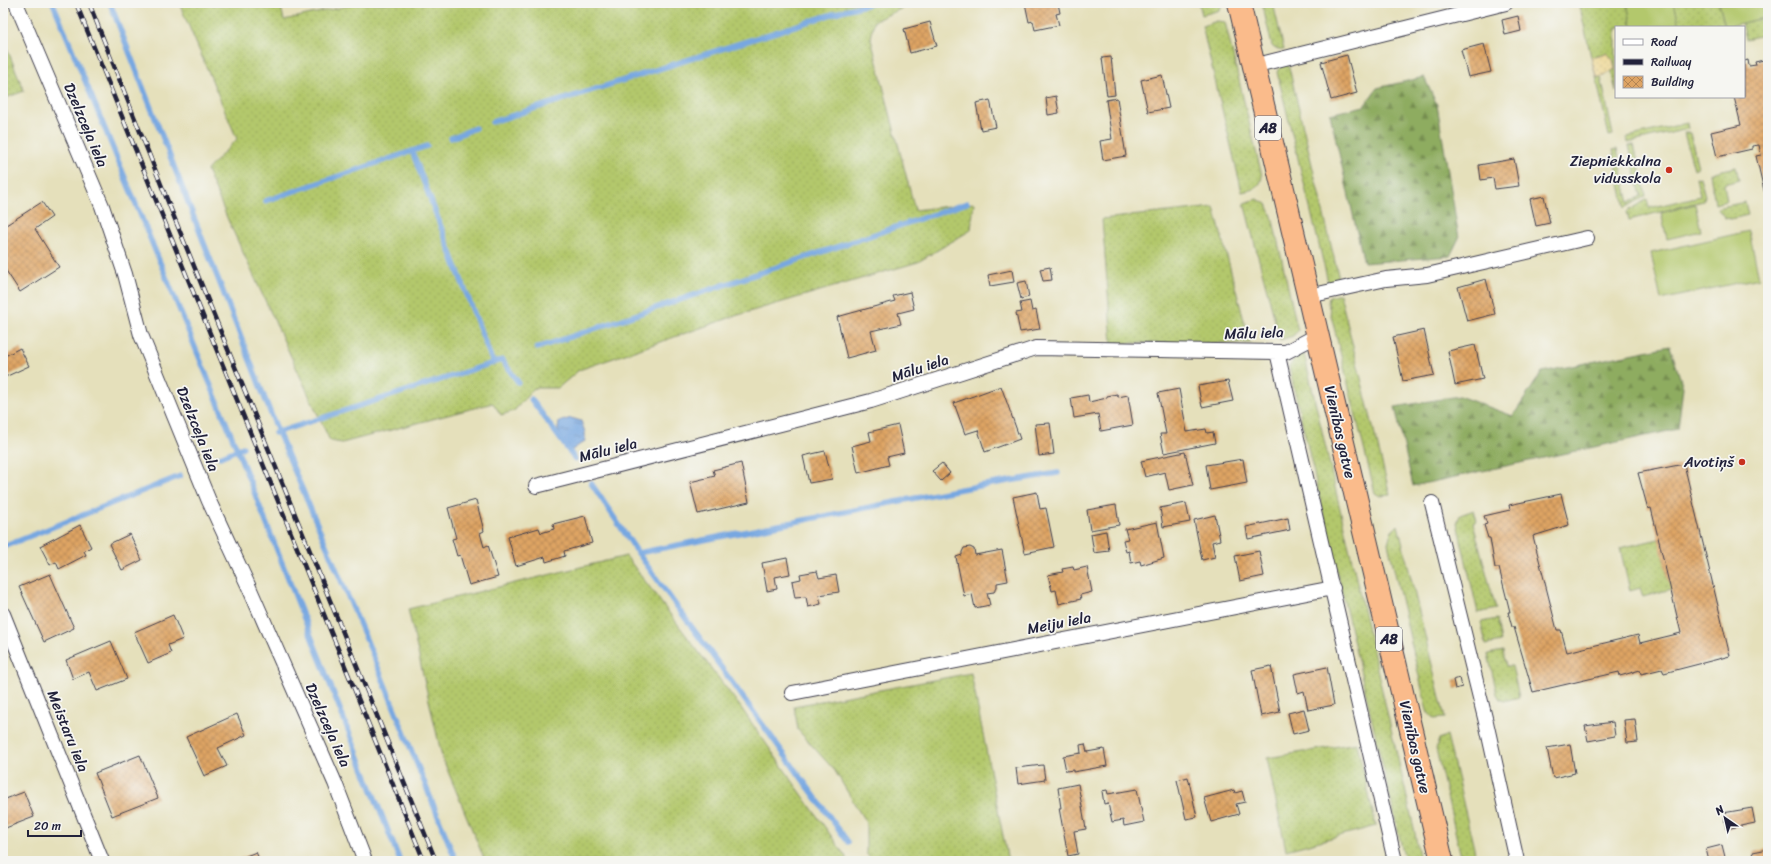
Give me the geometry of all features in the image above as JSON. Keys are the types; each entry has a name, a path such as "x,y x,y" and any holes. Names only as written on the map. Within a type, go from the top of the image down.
{"highway":[{"name":"Vienības gatve","path":"1239,3 1442,861"}],"street":[{"name":"Dzelzceļa iela","path":"16,3 102,206 125,274 141,335 147,350 209,501 251,592 335,783 365,861"},
{"path":"1253,66 1506,3"},
{"path":"1309,296 1386,279 1427,275 1587,238"},
{"name":"Mālu iela","path":"536,486 871,401 1036,348 1286,352 1318,335"},
{"path":"1278,352 1395,861"},
{"path":"1432,504 1486,722 1517,861"},
{"name":"Meiju iela","path":"792,693 1332,588"},
{"name":"Meistaru iela","path":"3,614 102,861"}],"green space":[{"path":"179,3 212,3 213,5 218,3 219,5 240,3 280,3 284,20 360,3 914,3 874,21 871,39 915,210 974,203 971,230 918,262 735,316 579,370 558,388 534,388 514,411 501,415 493,403 342,443 330,441 228,220 207,170 237,139"},
{"path":"1199,3 1222,3 1220,10 1202,15"},
{"path":"1262,3 1273,3 1284,50 1274,48 1272,46"},
{"path":"1579,3 1627,3 1632,26 1615,26 1615,69 1607,53 1591,57"},
{"path":"1627,3 1674,3 1680,26 1632,26"},
{"path":"1674,3 1719,3 1725,26 1680,26"},
{"path":"1719,3 1767,3 1768,17 1725,26"},
{"path":"1768,17 1768,34 1746,39 1745,26 1743,26 1742,23"},
{"path":"1217,21 1225,22 1262,176 1258,186 1242,192 1202,26"},
{"path":"3,38 24,91 3,99"},
{"path":"1288,63 1340,283 1330,284 1328,282 1277,72 1280,66"},
{"path":"1615,69 1615,87 1611,71"},
{"path":"1424,77 1437,105 1459,238 1450,256 1364,263 1330,114 1364,106 1377,88"},
{"path":"1596,77 1601,77 1613,135 1609,136"},
{"path":"1687,123 1688,129 1628,143 1627,137"},
{"path":"1684,133 1690,133 1698,167 1694,169"},
{"path":"1634,145 1646,196 1625,208 1613,150 1617,149 1629,203 1641,196 1629,146"},
{"path":"1736,167 1739,180 1724,184 1727,201 1715,204 1710,173"},
{"path":"1700,177 1705,196 1703,201 1629,220 1627,212 1647,199 1649,208 1700,196 1696,178"},
{"path":"1257,199 1267,204 1272,216 1298,331 1293,336 1280,340 1244,203"},
{"path":"1745,202 1748,215 1731,219 1725,218 1717,208"},
{"path":"1695,204 1701,231 1667,239 1661,213"},
{"path":"1214,207 1250,343 1112,343 1102,219"},
{"path":"1749,231 1759,278 1661,300 1651,253"},
{"path":"1340,294 1390,495 1380,496 1375,493 1328,303 1329,297"},
{"path":"1670,346 1683,387 1678,429 1413,486 1395,407 1459,396 1513,416 1542,372"},
{"path":"1303,349 1414,828 1420,861 1405,861 1289,367"},
{"path":"1474,510 1477,521 1473,523 1496,609 1478,613 1457,523 1460,515"},
{"path":"1398,525 1445,718 1434,719 1427,711 1388,543 1391,532"},
{"path":"1659,539 1671,589 1643,597 1640,588 1630,591 1620,548"},
{"path":"626,556 739,705 846,857 846,861 485,861 442,757 408,609"},
{"path":"1497,619 1501,642 1486,645 1481,622"},
{"path":"1503,651 1506,666 1512,666 1519,697 1504,701 1500,699 1497,694 1488,654"},
{"path":"971,673 1008,861 872,861 866,853 866,823 835,771 798,730 794,706"},
{"path":"1447,735 1477,861 1462,861 1436,749 1439,739"},
{"path":"1357,743 1376,826 1286,850 1267,758"}],"sand":[{"path":"1607,53 1613,60 1615,69 1601,77 1596,77 1591,57"}],"water":[{"path":"571,418 581,421 585,432 585,441 572,450 563,447 558,429 559,422"}],"building":[{"path":"1025,3 1058,3 1060,13 1056,14 1059,25 1035,30 1033,21 1029,22"},
{"path":"1518,16 1521,31 1505,35 1502,20"},
{"path":"930,22 937,46 910,53 904,29"},
{"path":"1484,44 1491,72 1468,77 1461,50"},
{"path":"1347,55 1357,93 1331,100 1321,62"},
{"path":"1111,57 1115,95 1107,96 1102,58"},
{"path":"1768,59 1768,85 1766,86 1768,92 1768,198 1766,199 1756,156 1761,155 1759,145 1752,146 1752,149 1717,157 1711,132 1741,125 1734,98 1745,98 1745,61 1748,60 1749,66 1756,65 1755,62"},
{"path":"1162,75 1169,108 1148,112 1141,80"},
{"path":"1056,96 1059,113 1048,115 1046,98"},
{"path":"1117,98 1126,156 1103,160 1100,141 1112,139 1106,100"},
{"path":"990,100 996,127 981,130 976,103"},
{"path":"1514,159 1519,186 1495,189 1493,178 1481,180 1479,165"},
{"path":"1544,196 1550,223 1536,226 1530,199"},
{"path":"42,202 52,217 35,229 59,267 20,292 3,266 3,227"},
{"path":"1050,267 1052,280 1043,281 1040,269"},
{"path":"1012,270 1014,282 990,286 988,275"},
{"path":"1486,279 1495,314 1467,321 1458,287"},
{"path":"1026,281 1029,297 1021,299 1017,283"},
{"path":"910,292 914,309 898,313 901,324 871,331 876,350 847,358 837,317 895,301 893,296"},
{"path":"1030,301 1032,311 1036,310 1040,329 1020,332 1016,313 1022,312 1020,303"},
{"path":"1424,330 1434,375 1403,381 1393,337"},
{"path":"1475,345 1483,379 1455,385 1448,351"},
{"path":"20,348 29,366 3,378 3,357"},
{"path":"1228,381 1233,401 1202,407 1198,386"},
{"path":"1001,386 1020,439 985,452 978,430 965,434 954,403"},
{"path":"1179,389 1187,432 1206,429 1207,433 1213,432 1215,443 1164,453 1160,434 1166,434 1158,393"},
{"path":"1117,394 1118,397 1128,395 1133,425 1101,431 1098,414 1074,418 1071,398 1088,395 1089,402"},
{"path":"1050,423 1054,454 1039,456 1035,424"},
{"path":"898,425 904,453 887,457 889,465 858,473 852,446 871,441 869,432"},
{"path":"825,451 832,479 809,483 803,456"},
{"path":"1185,452 1193,485 1169,490 1165,472 1145,477 1141,461"},
{"path":"1243,459 1247,483 1210,490 1206,465"},
{"path":"741,463 749,502 698,514 690,482 715,476 713,470"},
{"path":"942,463 950,473 941,481 932,471"},
{"path":"1684,464 1730,656 1664,673 1662,669 1641,674 1640,670 1620,676 1619,672 1533,692 1514,627 1512,627 1508,612 1510,612 1499,568 1495,568 1490,538 1488,538 1484,525 1487,524 1484,516 1510,510 1509,505 1561,494 1569,525 1533,536 1557,630 1561,630 1567,652 1638,635 1640,643 1681,633 1651,508 1648,509 1638,473"},
{"path":"1037,492 1040,509 1046,508 1054,547 1025,553 1013,497"},
{"path":"476,500 484,531 480,533 484,547 488,545 498,577 469,585 460,555 457,556 452,539 456,538 448,508"},
{"path":"1186,503 1190,522 1163,527 1160,508"},
{"path":"1116,505 1119,525 1090,530 1087,510"},
{"path":"1215,515 1220,540 1212,542 1215,557 1202,560 1194,520"},
{"path":"585,516 592,543 564,551 565,556 546,562 545,557 516,566 508,537 539,528 541,533 554,529 553,524"},
{"path":"1288,518 1290,530 1248,539 1246,527"},
{"path":"1157,522 1164,558 1141,565 1140,561 1131,563 1129,551 1126,552 1123,540 1128,539 1125,529"},
{"path":"80,525 91,547 84,551 86,555 59,569 56,562 50,565 40,546"},
{"path":"1106,531 1109,551 1094,553 1091,534"},
{"path":"130,534 142,560 122,570 109,544"},
{"path":"970,547 974,549 975,555 1002,550 1008,581 997,583 997,587 994,592 987,593 990,605 975,608 972,594 964,596 956,557 962,555 964,548"},
{"path":"1259,551 1264,576 1240,581 1235,556"},
{"path":"787,558 790,574 775,577 777,589 767,591 762,563"},
{"path":"1073,567 1074,570 1087,567 1092,592 1080,595 1081,599 1059,604 1056,590 1052,591 1048,575 1063,572 1062,569"},
{"path":"817,571 819,578 836,575 839,592 819,595 821,604 808,607 806,597 795,598 792,581 801,579 800,574"},
{"path":"50,574 74,628 44,642 19,587"},
{"path":"173,615 183,639 168,645 171,653 148,663 134,632"},
{"path":"111,641 127,679 97,691 89,672 73,679 66,660"},
{"path":"1271,666 1280,712 1261,716 1252,670"},
{"path":"1327,667 1334,705 1308,710 1304,691 1298,693 1294,674"},
{"path":"1460,678 1462,687 1455,689 1453,680"},
{"path":"1304,709 1309,730 1293,734 1288,713"},
{"path":"237,714 246,735 218,748 227,766 204,776 186,737"},
{"path":"1635,719 1638,742 1627,743 1624,720"},
{"path":"1613,722 1615,736 1588,741 1585,726"},
{"path":"1085,744 1087,752 1104,749 1107,766 1073,772 1073,770 1066,771 1063,756 1081,753 1080,745"},
{"path":"1570,744 1575,773 1553,778 1547,748"},
{"path":"140,755 158,798 112,816 95,773"},
{"path":"1043,765 1045,780 1018,784 1016,768"},
{"path":"1188,777 1197,817 1186,819 1177,780"},
{"path":"1078,784 1086,829 1074,831 1078,854 1068,856 1059,808 1061,808 1058,788"},
{"path":"1137,789 1144,822 1124,826 1123,820 1112,822 1108,803 1104,804 1102,791 1107,790 1108,794"},
{"path":"1234,790 1235,793 1242,791 1245,802 1236,804 1239,814 1211,822 1204,798"},
{"path":"24,792 34,817 3,829 3,800"},
{"path":"1752,808 1755,823 1726,829 1723,813"},
{"path":"1722,845 1726,861 1709,861 1706,849"},
{"path":"1768,849 1768,861 1755,861 1753,852"},
{"path":"256,852 260,861 234,861"}],"waterway":[{"path":"53,3 237,449 400,861"},
{"path":"110,3 278,432 375,660 456,861"},
{"path":"492,122 845,10 873,3"},
{"path":"451,138 475,128"},
{"path":"265,201 427,146"},
{"path":"412,151 493,363"},
{"path":"537,348 967,203"},
{"path":"275,433 502,360 518,382"},
{"path":"531,399 575,459"},
{"path":"220,457 243,447"},
{"path":"638,553 961,489 1058,473"},
{"path":"3,547 180,476"},
{"path":"591,483 638,553 848,842"}],"railway":[{"path":"76,3 424,861"},
{"path":"89,3 172,212 436,861"}],"place":[{"name":"Ziepniekkalna vidusskola","path":"1669,170"},
{"name":"Avotiņš","path":"1742,462"}]}
